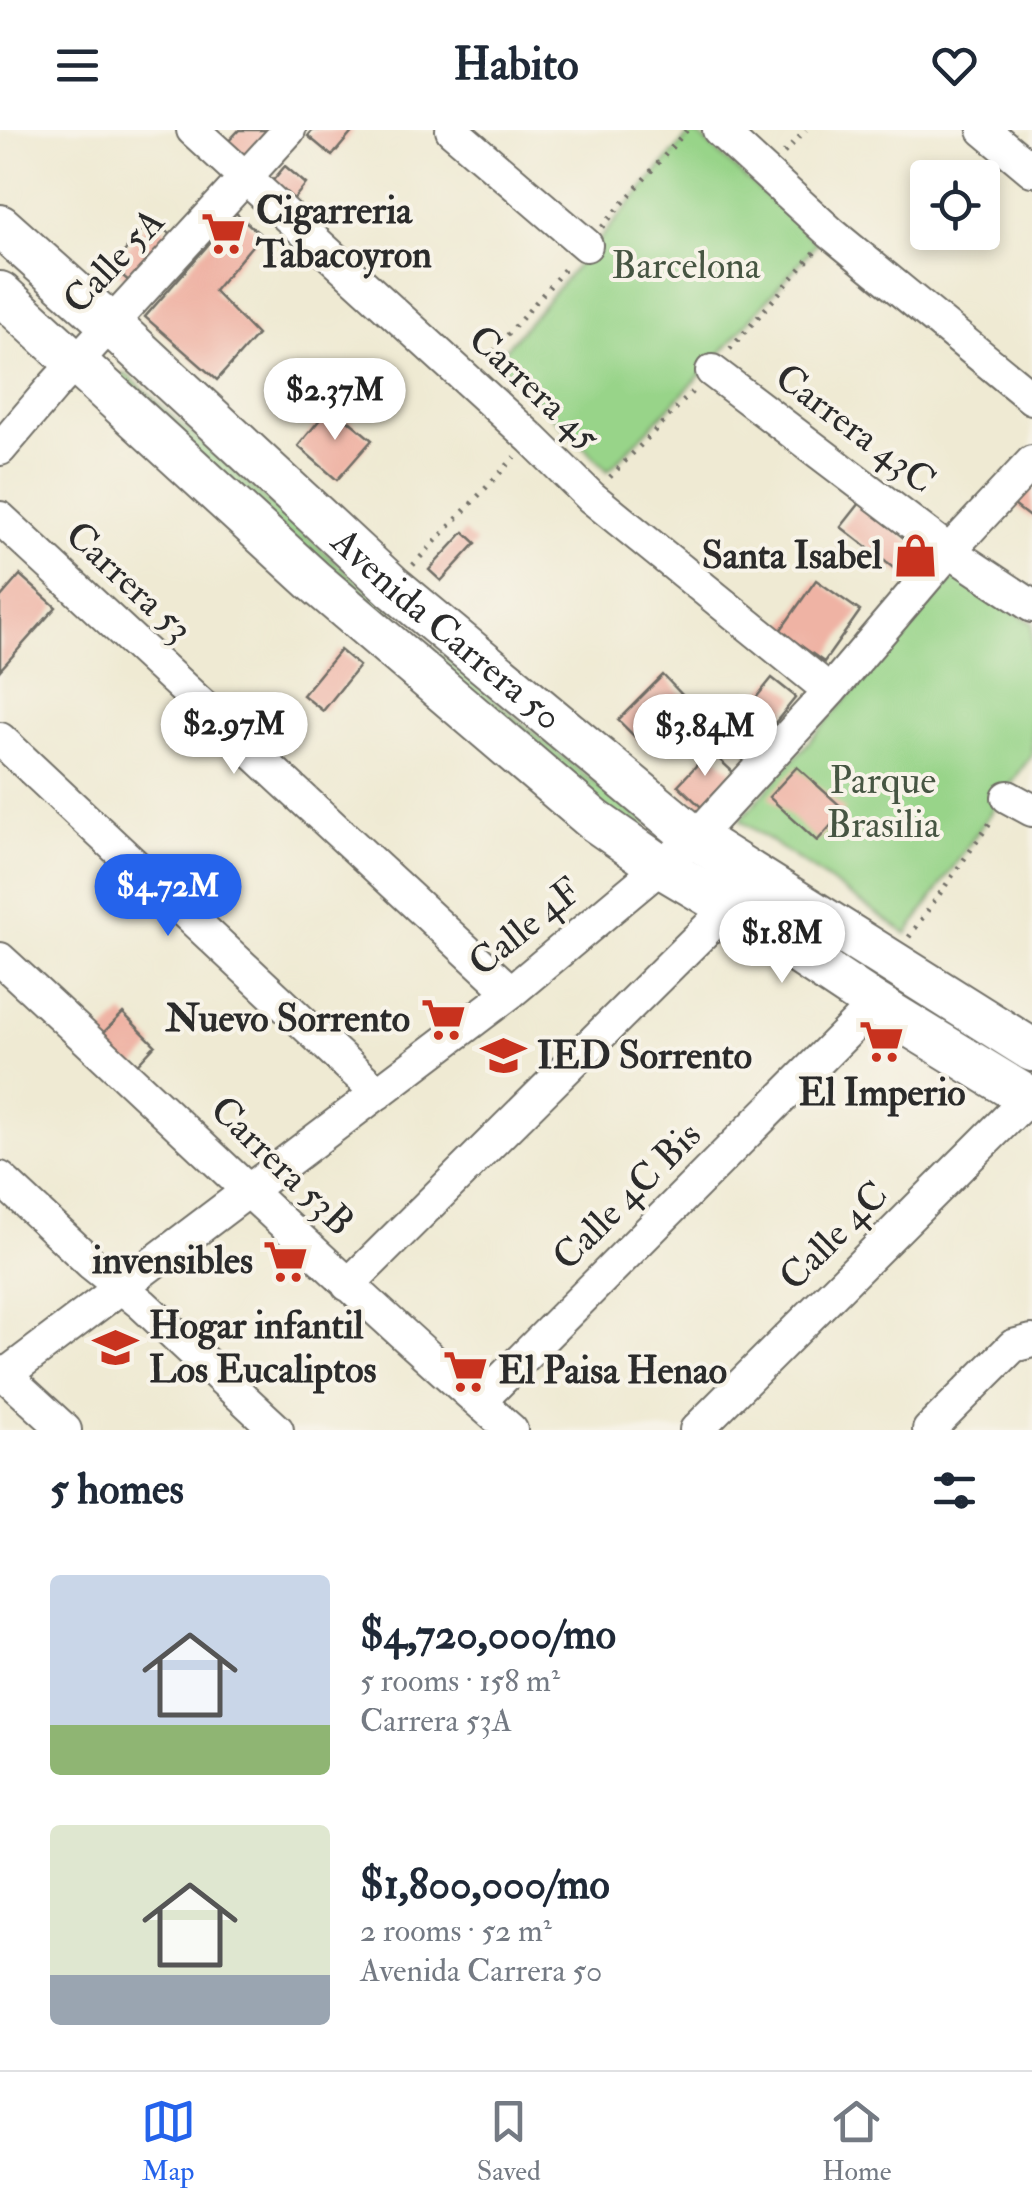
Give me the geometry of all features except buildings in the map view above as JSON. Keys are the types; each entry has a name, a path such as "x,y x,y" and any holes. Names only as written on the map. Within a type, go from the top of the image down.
{"main road":[{"name":"Avenida Carrera 50","path":"0,226 393,587 695,838 1032,1050"},
{"name":"Avenida Carrera 50","path":"0,293 357,617 575,805 660,866 1030,1099"}],"street":[{"name":"Carrera 45","path":"193,130 532,438 591,497 830,691"},
{"name":"Calle 5A","path":"0,449 289,130"},
{"path":"452,130 586,245"},
{"path":"719,130 831,233 1032,398"},
{"path":"984,130 1032,170"},
{"name":"Carrera 43C","path":"712,371 949,551 1032,606"},
{"name":"Calle 4F","path":"2,1374 511,992 695,838 1032,462"},
{"name":"Carrera 53","path":"0,518 511,992"},
{"path":"0,739 378,1093"},
{"path":"348,1285 729,907"},
{"name":"Carrera 53B","path":"0,959 348,1285 511,1430"},
{"name":"Calle 4C Bis","path":"479,1402 875,1004"},
{"name":"Calle 4C","path":"696,1430 1030,1099"},
{"path":"0,1178 276,1430"},
{"path":"928,1430 1013,1346 1032,1341"},
{"path":"2,1374 65,1430"}],"path":[{"path":"408,571 532,438"},
{"path":"904,945 1020,804"}],"green space":[{"name":"Barcelona","path":"693,130 817,243 714,361 608,471 496,360"},
{"path":"125,373 447,660 647,824 632,835 115,384"},
{"name":"Parque Brasilia","path":"956,575 1032,623 1032,754 907,934 740,820"}],"place":[{"name":"Cigarreria Tabacoyron","path":"223,233"},
{"name":"Santa Isabel","path":"915,556"},
{"name":"Nuevo Sorrento","path":"443,1019"},
{"name":"El Imperio","path":"882,1041"},
{"name":"IED Sorrento","path":"504,1056"},
{"name":"invensibles","path":"286,1261"},
{"name":"Hogar infantil Los Eucaliptos","path":"116,1348"},
{"name":"El Paisa Henao","path":"465,1371"}]}
